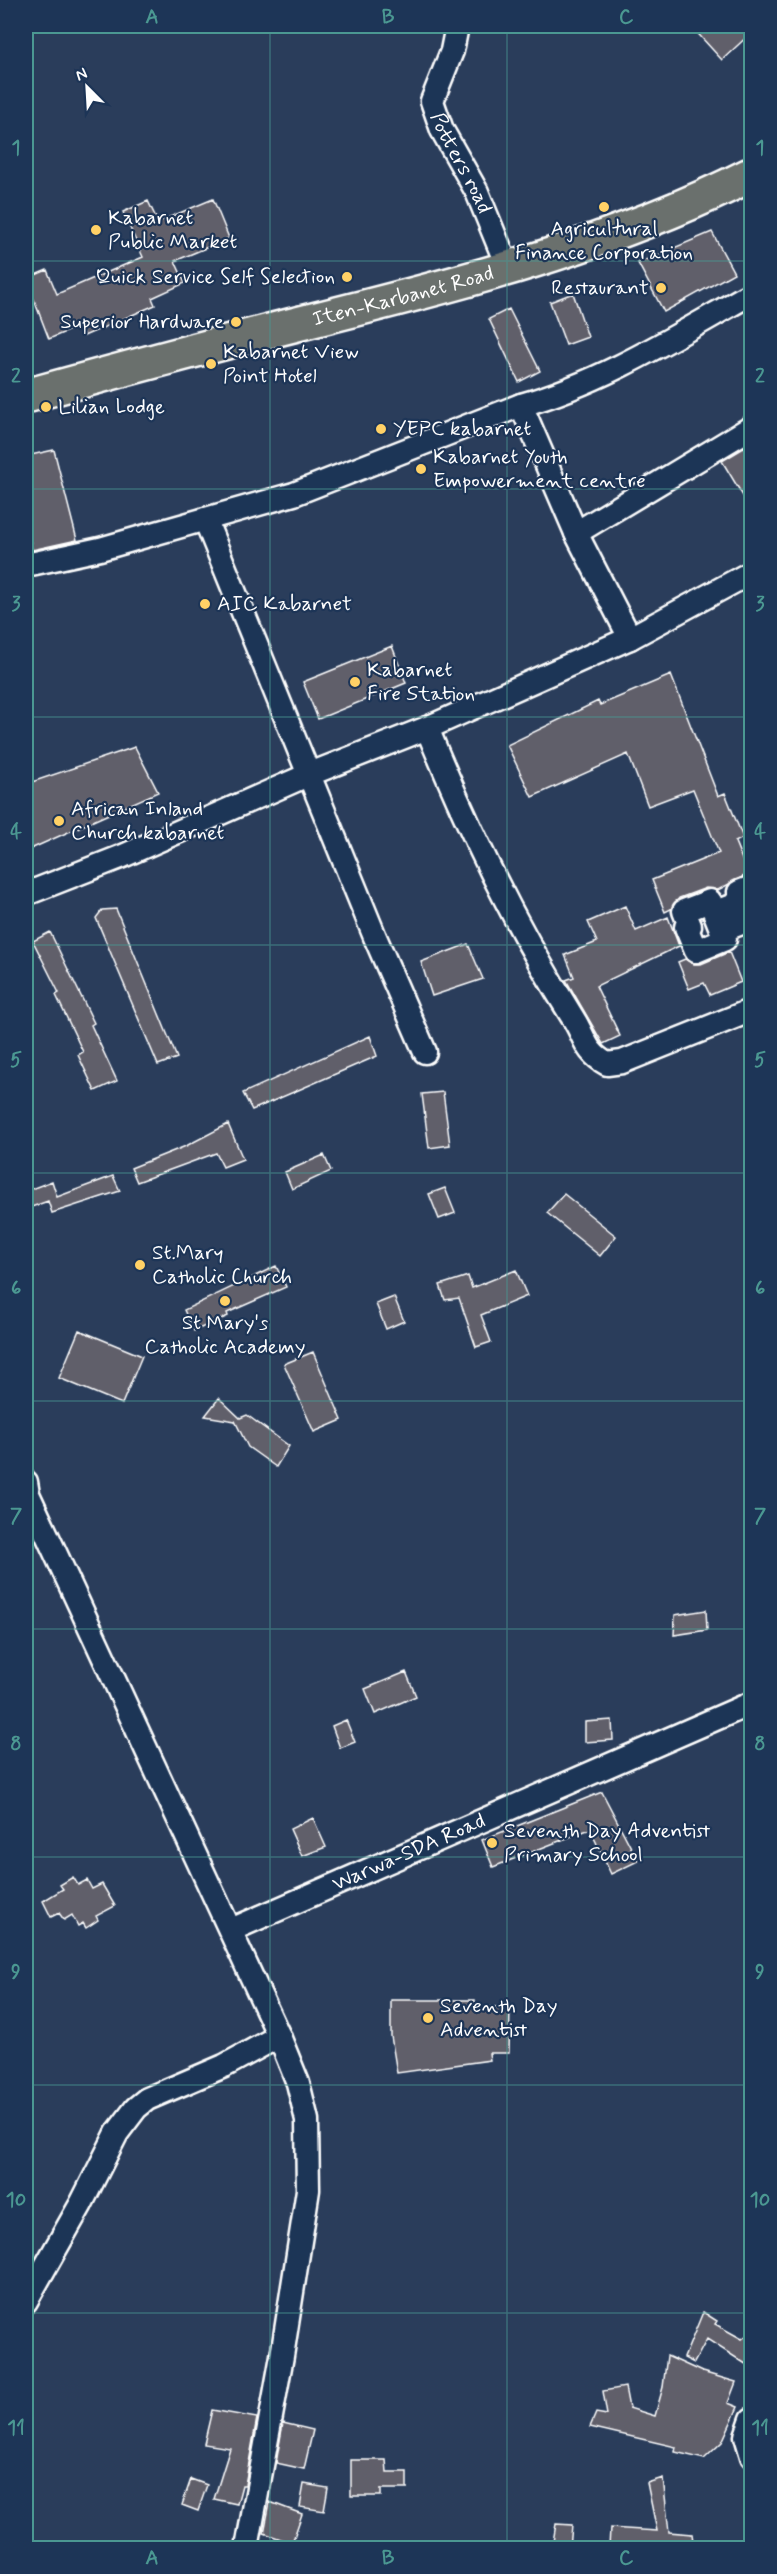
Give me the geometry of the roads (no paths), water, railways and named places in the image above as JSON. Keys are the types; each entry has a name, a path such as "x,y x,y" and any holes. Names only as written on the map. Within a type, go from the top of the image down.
{"main road":[{"name":"Iten-Karbanet Road","path":"26,396 165,357 433,290 603,239 706,197 752,174"}],"street":[{"name":"Potters road","path":"457,26 452,51 432,101 442,130 477,192 508,267"},
{"path":"26,565 100,549 294,494 604,375 749,301"},
{"path":"521,405 576,533 630,638"},
{"path":"576,533 752,427"},
{"path":"205,519 375,936 425,1052"},
{"path":"26,894 123,856 310,774 428,728 630,638 752,572"},
{"path":"428,728 462,814 530,946 579,1027 591,1054 607,1064 622,1062 752,1010"},
{"path":"752,887 739,892 743,902 719,911 726,929 752,919"},
{"path":"26,1490 279,2036 298,2083 307,2120 308,2190 282,2356 247,2548"},
{"name":"Warwa-SDA Road","path":"231,1929 752,1703"},
{"path":"26,2301 81,2204 117,2133 136,2108 147,2099 224,2066 279,2036"},
{"path":"752,2419 746,2436 752,2456"}],"place":[{"name":"Agricultural Finance Corporation","path":"604,207"},
{"name":"Kabarnet Public Market","path":"96,230"},
{"name":"Quick Service Self Selection","path":"347,277"},
{"name":"Restaurant","path":"661,288"},
{"name":"Superior Hardware","path":"236,322"},
{"name":"Kabarnet View Point Hotel","path":"211,364"},
{"name":"Lilian Lodge","path":"46,407"},
{"name":"YEPC kabarnet","path":"381,429"},
{"name":"Kabarnet Youth Empowerment centre","path":"421,469"},
{"name":"AIC Kabarnet","path":"205,604"},
{"name":"Kabarnet Fire Station","path":"355,682"},
{"name":"African Inland Church kabarnet","path":"59,821"},
{"name":"St.Mary Catholic Church","path":"140,1265"},
{"name":"St Mary's Catholic Academy","path":"225,1301"},
{"name":"Seventh Day Adventist Primary School","path":"492,1843"},
{"name":"Seventh Day Adventist","path":"428,2018"}]}
